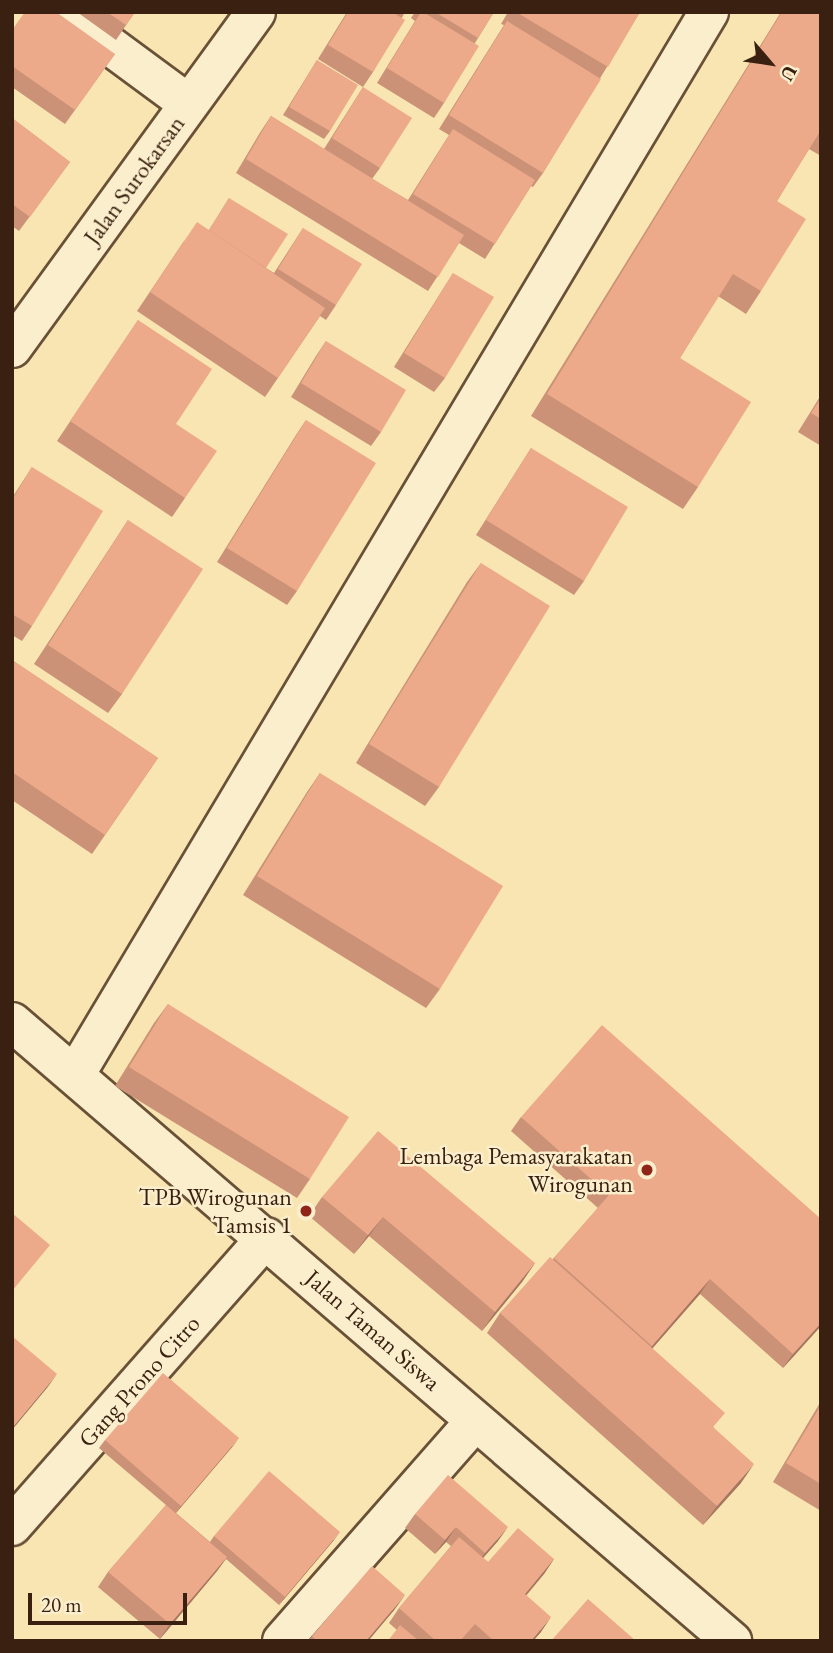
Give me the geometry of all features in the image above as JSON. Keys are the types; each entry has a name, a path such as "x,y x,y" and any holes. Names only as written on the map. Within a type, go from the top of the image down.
{"street":[{"path":"64,12 189,104"},
{"name":"Jalan Surokarsan","path":"12,348 256,12"},
{"path":"75,1075 709,12"},
{"name":"Jalan Taman Siswa","path":"12,1022 267,1237 475,1421 732,1641"},
{"name":"Gang Prono Citro","path":"12,1526 267,1237"},
{"path":"282,1641 475,1421"}],"building":[{"path":"25,12 56,12 115,54 75,110 12,66 12,30"},
{"path":"107,12 135,12 126,25"},
{"path":"348,12 392,12 405,20 373,72 328,45"},
{"path":"421,12 479,46 444,103 387,68"},
{"path":"435,12 494,12 478,38"},
{"path":"516,12 640,12 608,67"},
{"path":"782,12 821,12 821,130 777,201 806,219 761,291 733,274 680,358 751,402 698,487 547,394"},
{"path":"507,21 601,79 543,173 449,115"},
{"path":"317,60 358,85 330,131 289,107"},
{"path":"363,87 412,118 380,168 332,138"},
{"path":"271,116 464,235 438,277 246,159"},
{"path":"12,118 70,162 30,217 12,204"},
{"path":"453,129 535,180 495,244 413,194"},
{"path":"229,198 288,234 266,268 209,230"},
{"path":"197,222 325,308 278,378 150,292"},
{"path":"303,228 362,264 336,305 278,269"},
{"path":"453,273 494,297 445,378 404,353"},
{"path":"138,320 212,369 176,424 217,451 185,498 70,421"},
{"path":"326,341 406,390 381,432 301,383"},
{"path":"821,398 821,419 811,413"},
{"path":"306,420 376,463 297,591 227,548"},
{"path":"531,448 628,507 584,581 486,520"},
{"path":"32,467 103,511 32,626 12,614 12,500"},
{"path":"128,520 203,569 122,694 48,645"},
{"path":"481,563 550,606 439,787 369,744"},
{"path":"12,660 158,758 105,835 12,772"},
{"path":"320,773 503,886 440,989 257,876"},
{"path":"168,1004 349,1117 310,1179 129,1067"},
{"name":"Lembaga Pemasyarakatan Wirogunan","path":"602,1025 821,1219 821,1323 793,1354 710,1279 652,1346 554,1258 609,1195 521,1117"},
{"path":"378,1131 535,1263 495,1312 383,1217 368,1235 322,1197"},
{"path":"12,1213 50,1245 12,1291"},
{"path":"550,1257 725,1413 713,1427 754,1464 717,1506 500,1313"},
{"path":"12,1336 57,1374 12,1428"},
{"path":"163,1373 239,1438 181,1506 105,1440"},
{"path":"821,1405 821,1484 786,1463"},
{"path":"269,1471 340,1532 285,1597 214,1536"},
{"path":"448,1475 508,1527 485,1553 456,1527 445,1540 415,1514"},
{"path":"166,1505 227,1557 170,1624 108,1572"},
{"path":"518,1528 554,1559 525,1594 551,1617 531,1641 494,1641 475,1624 460,1641 436,1641 399,1608 459,1537 488,1562"},
{"path":"372,1566 405,1595 366,1641 317,1641 312,1636"},
{"path":"588,1599 636,1641 551,1641"},
{"path":"400,1625 419,1641 388,1641"}],"place":[{"name":"Lembaga Pemasyarakatan Wirogunan","path":"647,1170"},
{"name":"TPB Wirogunan Tamsis 1","path":"306,1211"}]}
